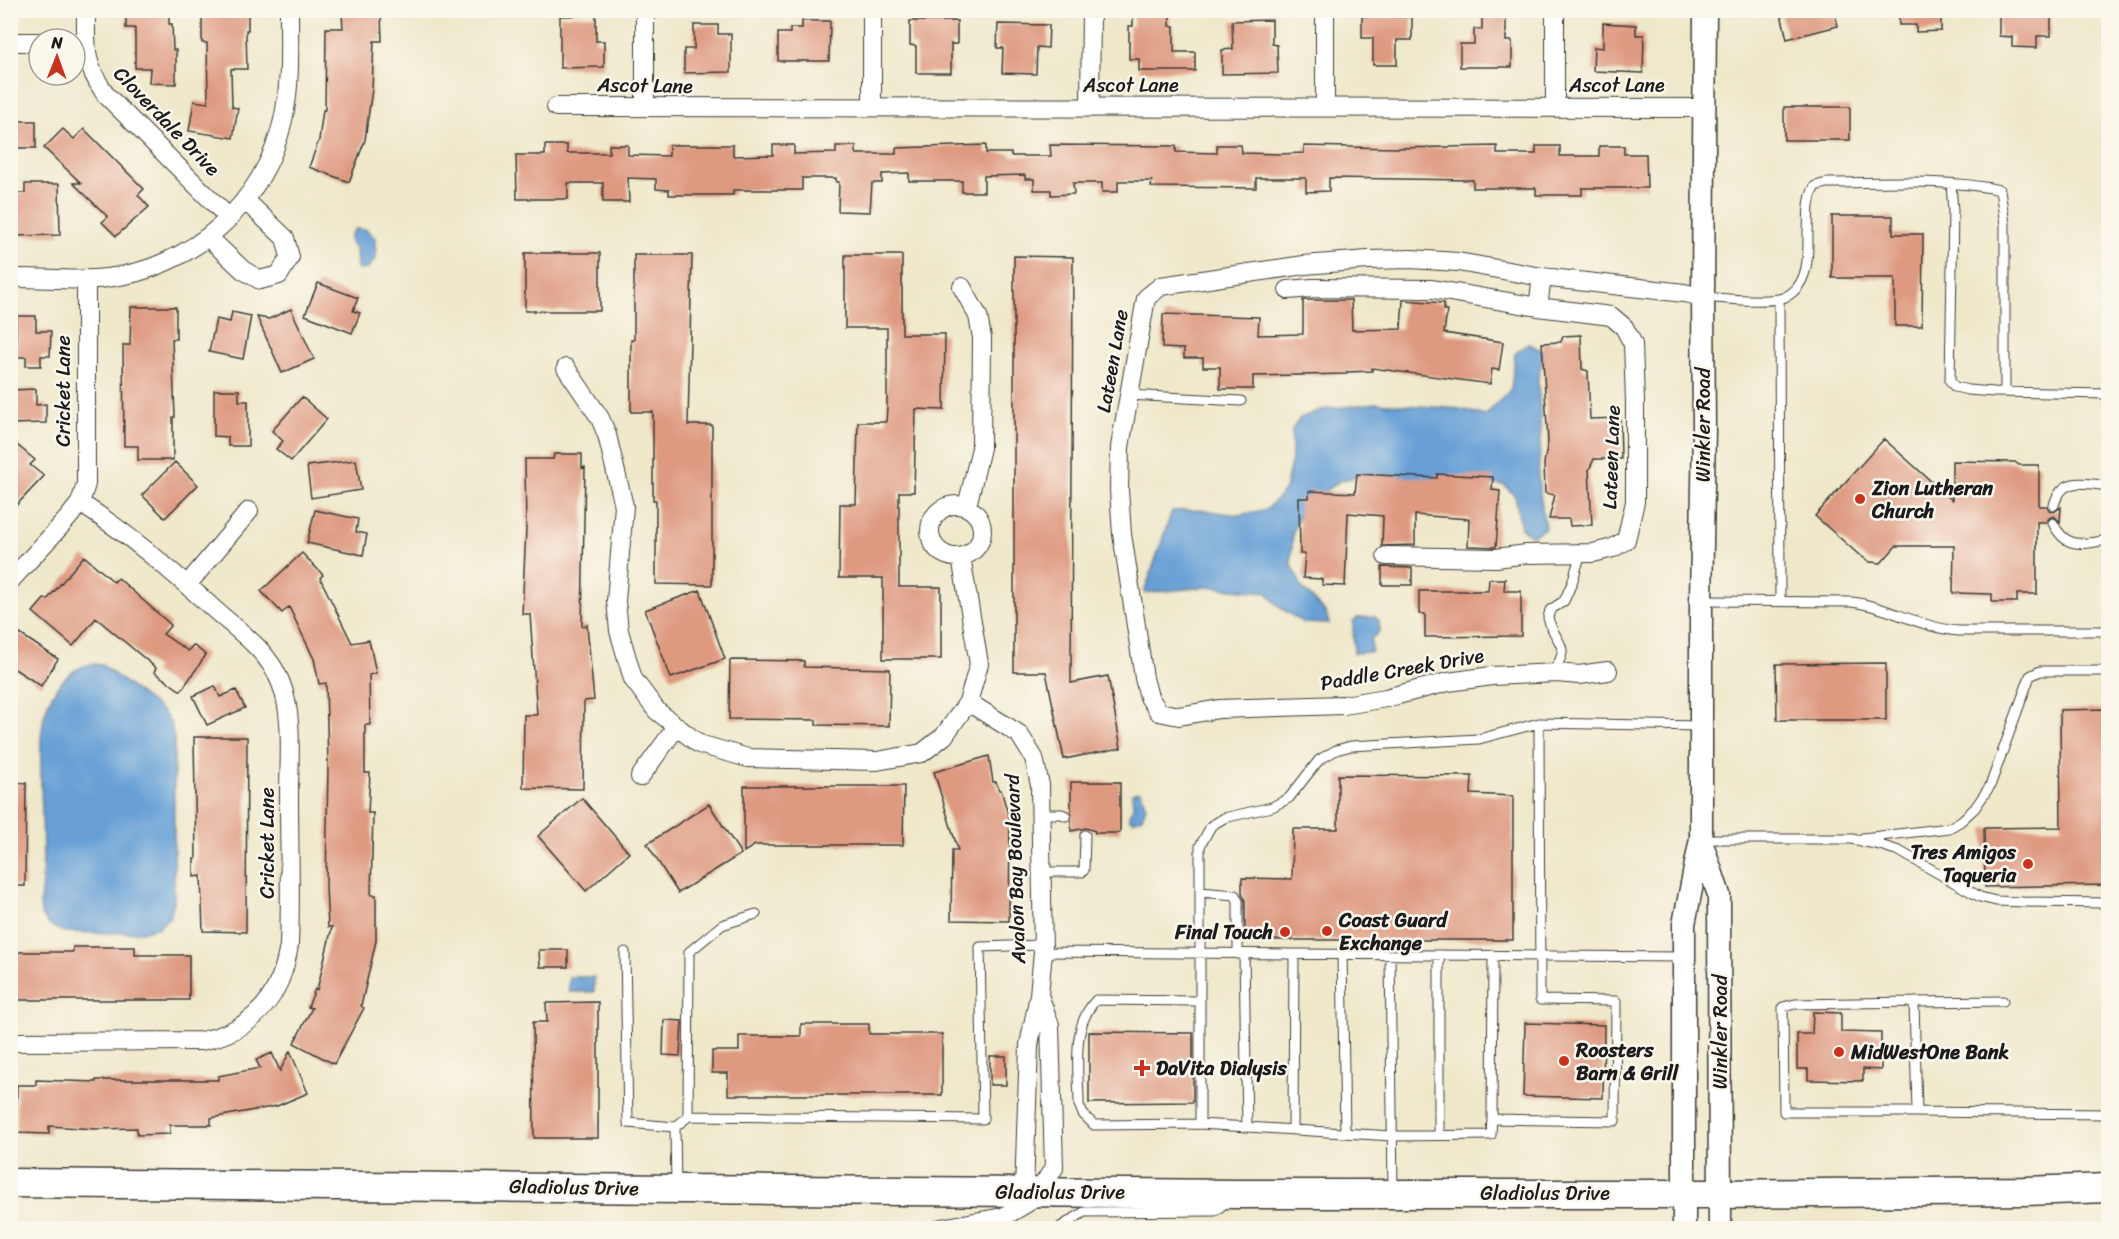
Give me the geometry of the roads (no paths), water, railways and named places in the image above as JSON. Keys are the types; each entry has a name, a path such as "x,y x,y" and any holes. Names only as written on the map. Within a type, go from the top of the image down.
{"main road":[{"name":"Gladiolus Drive","path":"10,1184 1237,1194 1393,1192 1719,1194 2109,1188"}],"street":[{"name":"Cloverdale Drive","path":"83,27 86,10"},
{"path":"10,278 106,278 138,271 185,253 229,218 246,201 259,182 270,161 283,120 287,97 289,10"},
{"path":"645,10 645,107"},
{"path":"872,10 872,106"},
{"path":"1090,107 1091,10"},
{"path":"1325,10 1325,107"},
{"path":"1555,10 1555,108"},
{"name":"Winkler Road","path":"1684,1228 1684,924 1701,839 1705,10"},
{"path":"10,42 27,42"},
{"name":"Cloverdale Drive","path":"87,60 95,79 106,95 229,218"},
{"name":"Ascot Lane","path":"556,107 1705,108"},
{"path":"208,237 243,270 260,280 279,275 290,257 285,238 246,201"},
{"path":"1392,289 1395,259"},
{"name":"Lateen Lane","path":"1203,711 1179,716 1159,712 1149,697 1122,534 1119,490 1120,447 1146,298 1161,286 1304,265 1395,259 1458,262 1542,277 1703,297"},
{"path":"1288,290 1312,288 1432,289 1538,307 1542,277"},
{"name":"Cricket Lane","path":"10,581 80,503 86,484 86,279"},
{"path":"962,287 978,316 982,338 981,447 967,506"},
{"name":"Lateen Lane","path":"1386,556 1496,558 1527,554 1593,553 1613,548 1626,540 1635,502 1633,344 1624,327 1611,316 1538,307"},
{"path":"566,368 600,418 607,435 624,506 616,601 619,631 633,679 657,711 699,744 748,758 877,761 922,753 944,736 968,702 979,664 961,557"},
{"name":"Cricket Lane","path":"10,1042 201,1041 220,1037 238,1029 256,1016 269,1002 286,964 290,925 289,742 287,703 280,681 263,655 187,585 127,536 80,503"},
{"path":"958,504 967,506 980,519 983,528 981,539 970,553 961,557 952,557 936,549 931,541 929,532 931,522 942,508 958,504"},
{"path":"187,585 249,511"},
{"name":"Paddle Creek Drive","path":"1203,711 1344,705 1386,698 1448,682 1492,676 1579,675 1608,671"},
{"name":"Avalon Bay Boulevard","path":"968,702 1019,734 1034,758 1040,785 1043,949 1039,995 1029,1045 1032,1191"},
{"path":"640,777 677,726"},
{"name":"Winkler Road","path":"1701,839 1719,895 1720,1228"},
{"name":"Avalon Bay Boulevard","path":"941,1228 1003,1218 1027,1203 1032,1191 1054,1168 1050,1025 1039,995"}],"lane":[{"path":"1703,297 1779,299 1786,297 1799,285 1805,269 1809,196 1815,186 1827,183 1951,184 1977,185 2000,190 2005,224 2004,392"},
{"path":"1951,184 1953,211 1950,381 1955,387 1968,390 2109,393"},
{"path":"1779,299 1780,601"},
{"path":"1128,395 1241,401"},
{"path":"2054,505 2057,495 2064,487 2073,484 2109,486"},
{"path":"2053,523 2059,534 2068,542 2082,544 2109,540"},
{"path":"1552,674 1561,661 1563,651 1548,618 1550,610 1564,601 1581,553"},
{"path":"1701,601 1870,604 1939,629 1959,631 2109,631"},
{"path":"1701,839 1852,839 1949,828 1975,808 1990,786 2030,676 2040,670 2109,671"},
{"path":"1200,1124 1198,1001 1200,846 1211,826 1224,819 1272,807 1289,798 1319,760 1336,750 1351,746 1479,740 1539,723 1701,726"},
{"path":"1492,1119 1615,1121 1616,1001 1539,1000 1539,723"},
{"path":"1041,814 1066,816"},
{"path":"1041,872 1082,872 1084,870 1084,835"},
{"path":"1852,839 1899,851 1980,897 1996,901 2109,903"},
{"path":"1200,892 1235,895 1238,901 1246,1127"},
{"path":"688,1117 689,952 722,926 756,914"},
{"path":"625,952 628,1123 675,1127 688,1117 983,1119 980,947 1241,954 1685,957"},
{"path":"1293,1130 1294,954"},
{"path":"1342,954 1345,1133"},
{"path":"1390,955 1393,1192"},
{"path":"1438,955 1439,1136"},
{"path":"1198,1001 1096,1000 1087,1009 1080,1026 1079,1105 1083,1114 1094,1125 1200,1124 1392,1136 1491,1135 1493,955"},
{"path":"2003,1001 1794,1004 1783,1007 1784,1112 2109,1114"},
{"path":"1914,1002 1917,1112"},
{"path":"675,1127 676,1189"},
{"path":"1059,1228 1084,1212 1215,1211 1237,1194"}],"water":[{"path":"355,229 367,230 375,238 376,258 367,269 359,270 357,267 356,248 350,243 350,235"},
{"path":"1528,343 1544,352 1538,379 1541,438 1538,478 1545,528 1532,536 1521,528 1515,496 1504,485 1365,474 1340,481 1303,506 1293,531 1291,562 1302,588 1326,613 1329,624 1304,623 1279,607 1266,592 1208,587 1144,593 1172,511 1201,510 1240,515 1267,509 1285,490 1292,458 1292,430 1300,418 1320,410 1376,403 1461,409 1485,416 1511,389 1515,354"},
{"path":"1375,617 1379,620 1379,632 1371,639 1372,652 1354,653 1353,622 1357,618"},
{"path":"92,664 102,665 163,712 171,724 174,739 174,902 170,916 159,927 141,932 64,932 49,925 41,914 43,858 41,737 44,719 49,702 63,680 76,670"},
{"path":"1141,792 1146,807 1142,817 1134,821 1129,815 1133,807 1132,793"},
{"path":"569,977 594,977 594,992 569,992"}],"place":[{"name":"Zion Lutheran Church","path":"1860,499"},
{"name":"Tres Amigos Taqueria","path":"2028,864"},
{"name":"Coast Guard Exchange","path":"1327,931"},
{"name":"Final Touch","path":"1285,932"},
{"name":"MidWestOne Bank","path":"1839,1052"},
{"name":"Roosters Barn & Grill","path":"1564,1061"},
{"name":"DaVita Dialysis","path":"1142,1068"}]}
